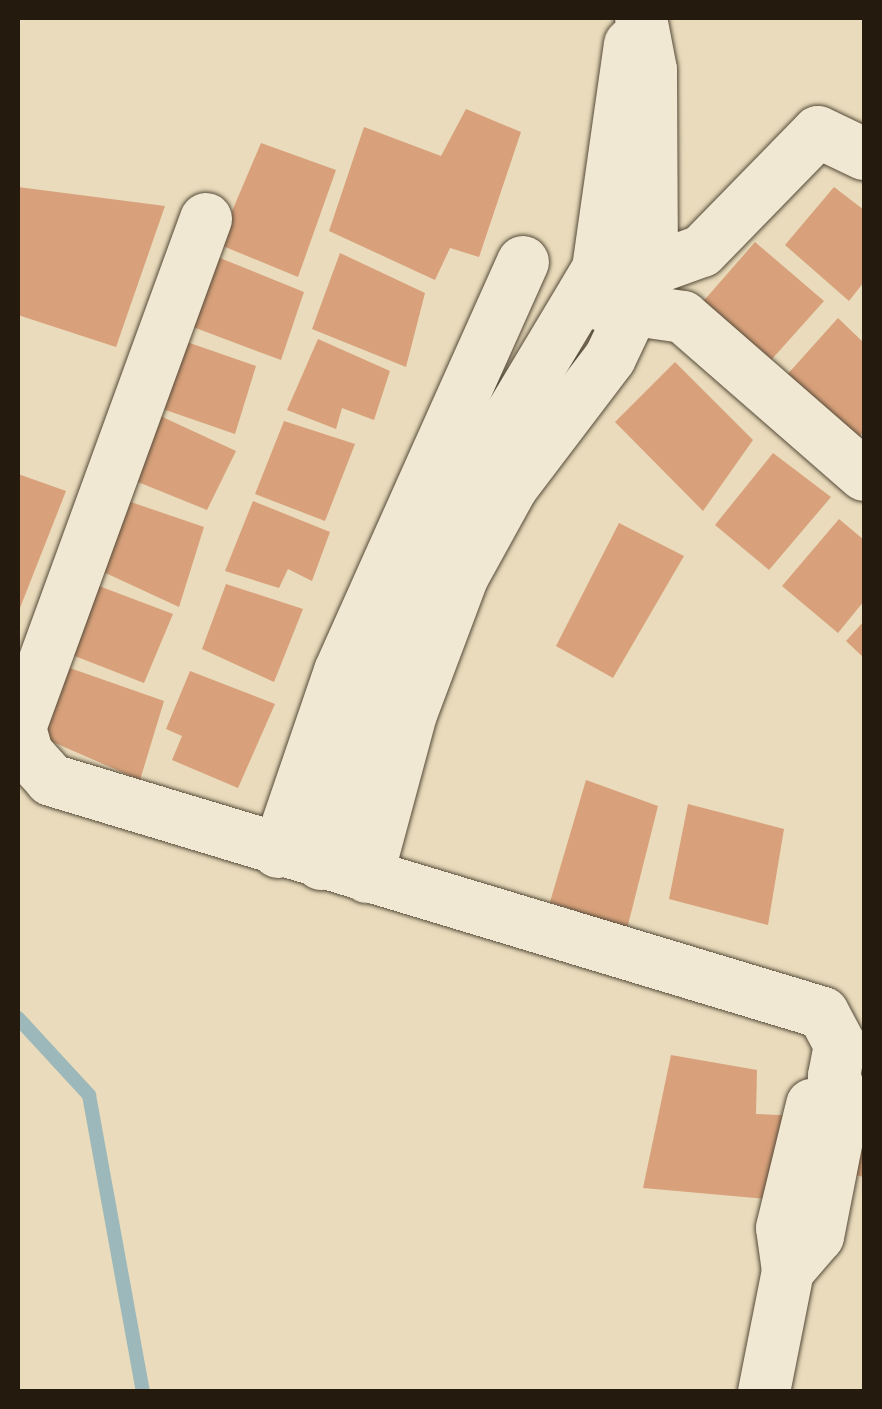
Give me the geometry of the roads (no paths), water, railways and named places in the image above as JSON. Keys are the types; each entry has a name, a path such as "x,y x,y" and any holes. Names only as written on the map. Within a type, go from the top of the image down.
{"street":[{"path":"322,864 356,739 431,548 591,286 618,90 641,18"},
{"path":"322,864 411,714 463,576 512,487 588,390 644,289 651,70 641,18"},
{"path":"644,289 702,251 818,132 864,154"},
{"path":"206,218 20,728 27,753 51,780 322,864 809,1006 840,1044 834,1076 814,1100 782,1228 788,1271 764,1392"},
{"path":"322,864 340,671 523,262"},
{"path":"591,286 644,289 683,317 864,475"},
{"path":"788,1271 846,1210 844,1104 834,1076"}],"waterway":[{"path":"18,1018 89,1095 143,1392"}]}
